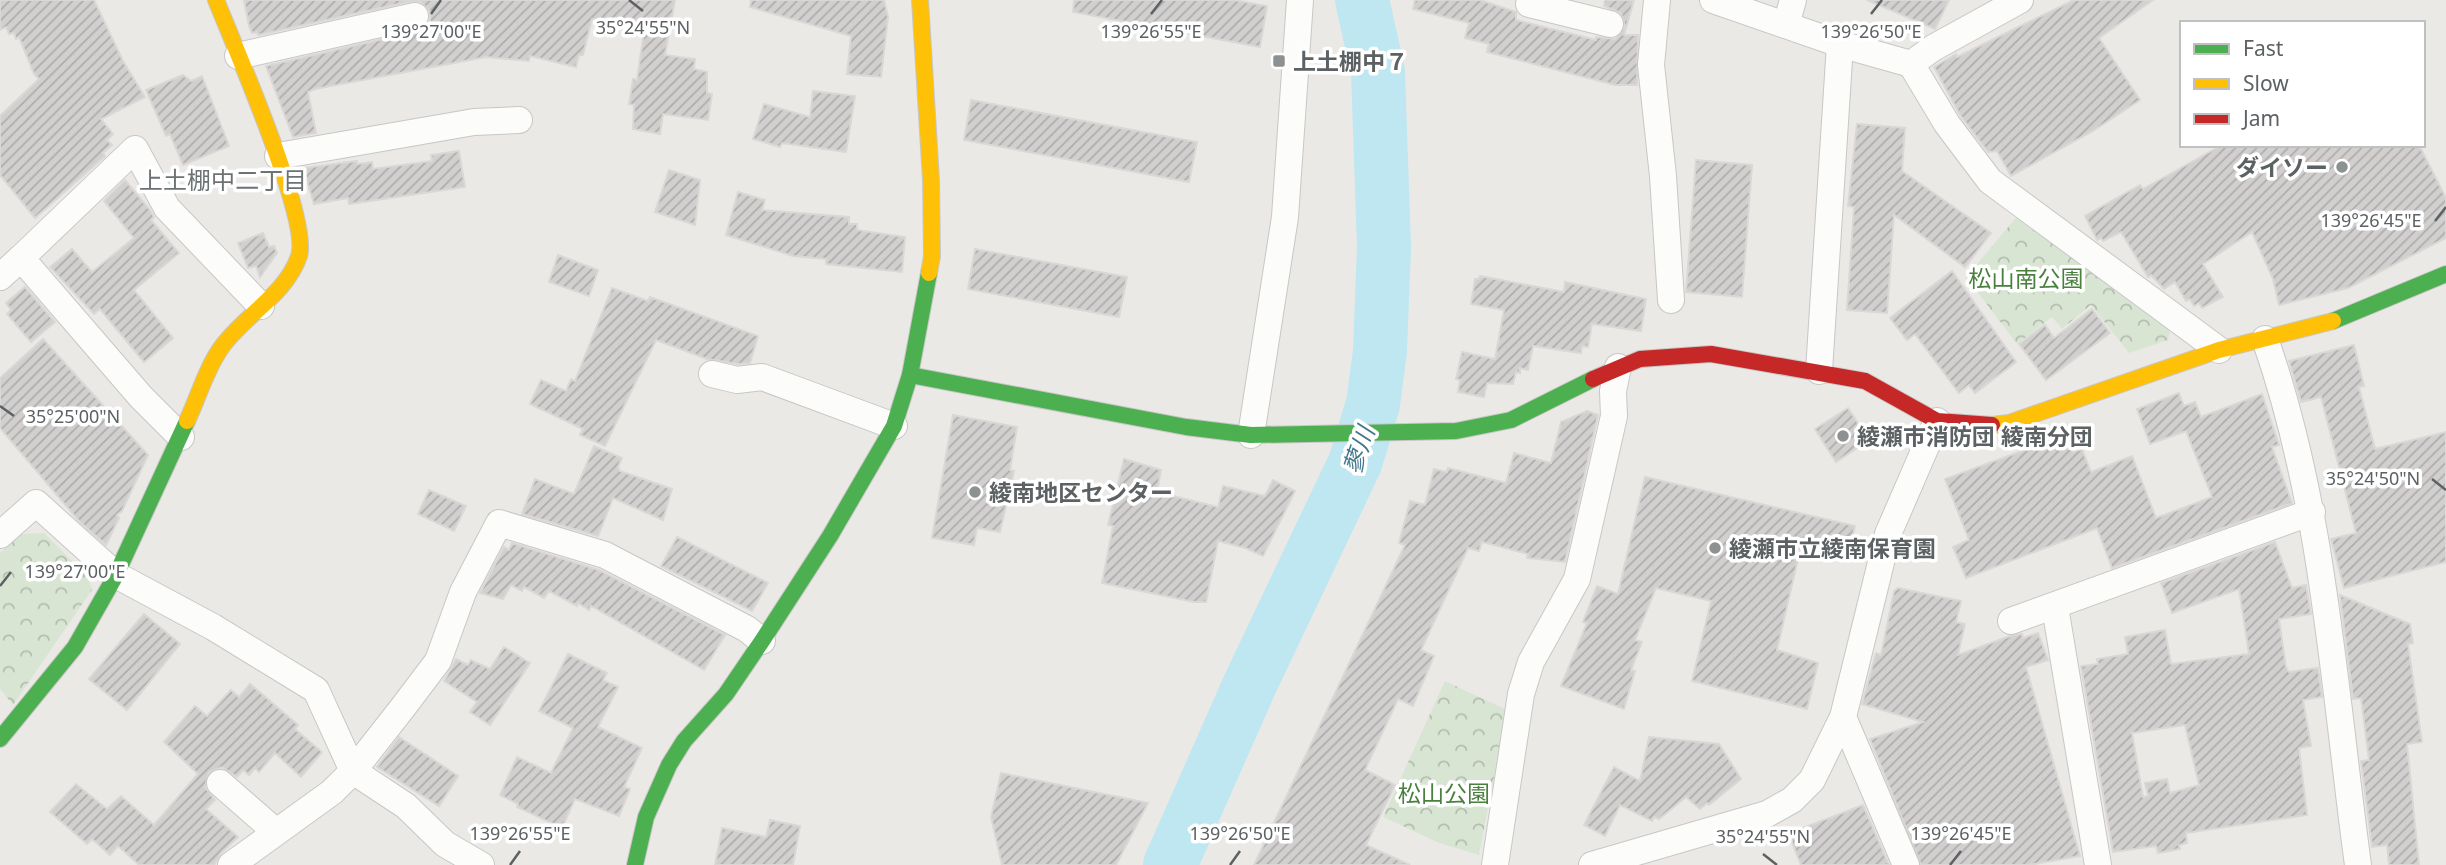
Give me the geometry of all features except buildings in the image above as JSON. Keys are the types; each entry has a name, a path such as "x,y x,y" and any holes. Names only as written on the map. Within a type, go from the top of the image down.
{"street":[{"path":"0,739 75,647 116,575 220,349 287,279 300,254 298,230 278,156 216,0"},
{"path":"635,865 646,817 669,765 684,741 726,694 762,641 830,536 894,426 910,375 932,256 931,180 920,0"},
{"path":"1251,435 1284,218 1300,0"},
{"path":"1657,0 1651,65 1663,176 1671,300"},
{"path":"1713,0 1790,12 1840,44 1911,64 1947,124 1990,181 2219,350"},
{"path":"1911,64 2020,0"},
{"path":"1529,4 1577,8 1610,24"},
{"path":"238,56 415,16"},
{"path":"1819,371 1840,44"},
{"path":"278,156 474,122 519,120"},
{"path":"0,277 135,149 167,208 261,306"},
{"path":"21,258 141,397 181,437"},
{"path":"910,375 1186,427 1251,435 1414,433 1456,431 1511,420 1618,367 1652,358 1711,354 1865,380 1937,421 1985,426 2009,423 2219,350 2352,314 2446,274"},
{"path":"2265,339 2295,434 2312,512 2358,865"},
{"path":"1494,865 1521,694 1531,662 1577,579 1615,416 1613,391 1618,367"},
{"path":"712,374 737,380 762,377 894,426"},
{"path":"1592,865 1768,814 1792,800 1812,780 1843,716 1888,534 1937,421"},
{"path":"0,535 36,503 116,575 213,627 316,690 353,771 406,806 444,844 481,865"},
{"path":"2011,621 2312,512"},
{"path":"230,865 332,792 353,771 438,661 463,592 499,523 605,555 747,629 762,641"},
{"path":"2055,607 2098,865"},
{"path":"1843,716 1906,865"},
{"path":"220,783 275,831"}],"green space":[{"name":"松山南公園","path":"2020,213 2172,322 2168,340 2129,353 2091,305 2062,329 2052,317 2017,344 1966,277"},
{"path":"44,533 88,577 92,590 13,705 0,689 0,553 20,534"},
{"name":"松山公園","path":"1445,681 1507,710 1479,855 1439,843 1383,817"}],"waterway":[{"name":"蓼川","path":"1170,865 1250,684 1355,463 1373,404 1380,351 1384,247 1378,72 1362,0"}],"traffic: fast":[{"path":"635,865 646,817 669,765 684,741 726,694 762,641 830,536 894,426 910,375 929,273"},
{"path":"2333,321 2446,274"},
{"path":"910,375 1186,427 1251,435 1456,431 1511,420 1593,379"},
{"path":"0,739 75,647 116,575 187,421"}],"traffic: slow":[{"path":"187,421 221,348 274,294 293,270 299,256 300,236 282,171 253,90 216,0"},
{"path":"920,0 931,180 932,256 929,273"},
{"path":"1992,425 2009,423 2219,350 2333,321"}],"traffic: jam":[{"path":"1593,379 1640,359 1711,354 1865,381 1937,421 1992,425"}],"place":[{"name":"上土棚中７","path":"1279,61"},
{"name":"ダイソー","path":"2342,167"},
{"name":"綾瀬市消防団 綾南分団","path":"1843,436"},
{"name":"綾南地区センター","path":"975,492"},
{"name":"綾瀬市立綾南保育園","path":"1715,548"}],"district":[{"name":"上土棚中二丁目","path":"223,179"}]}
